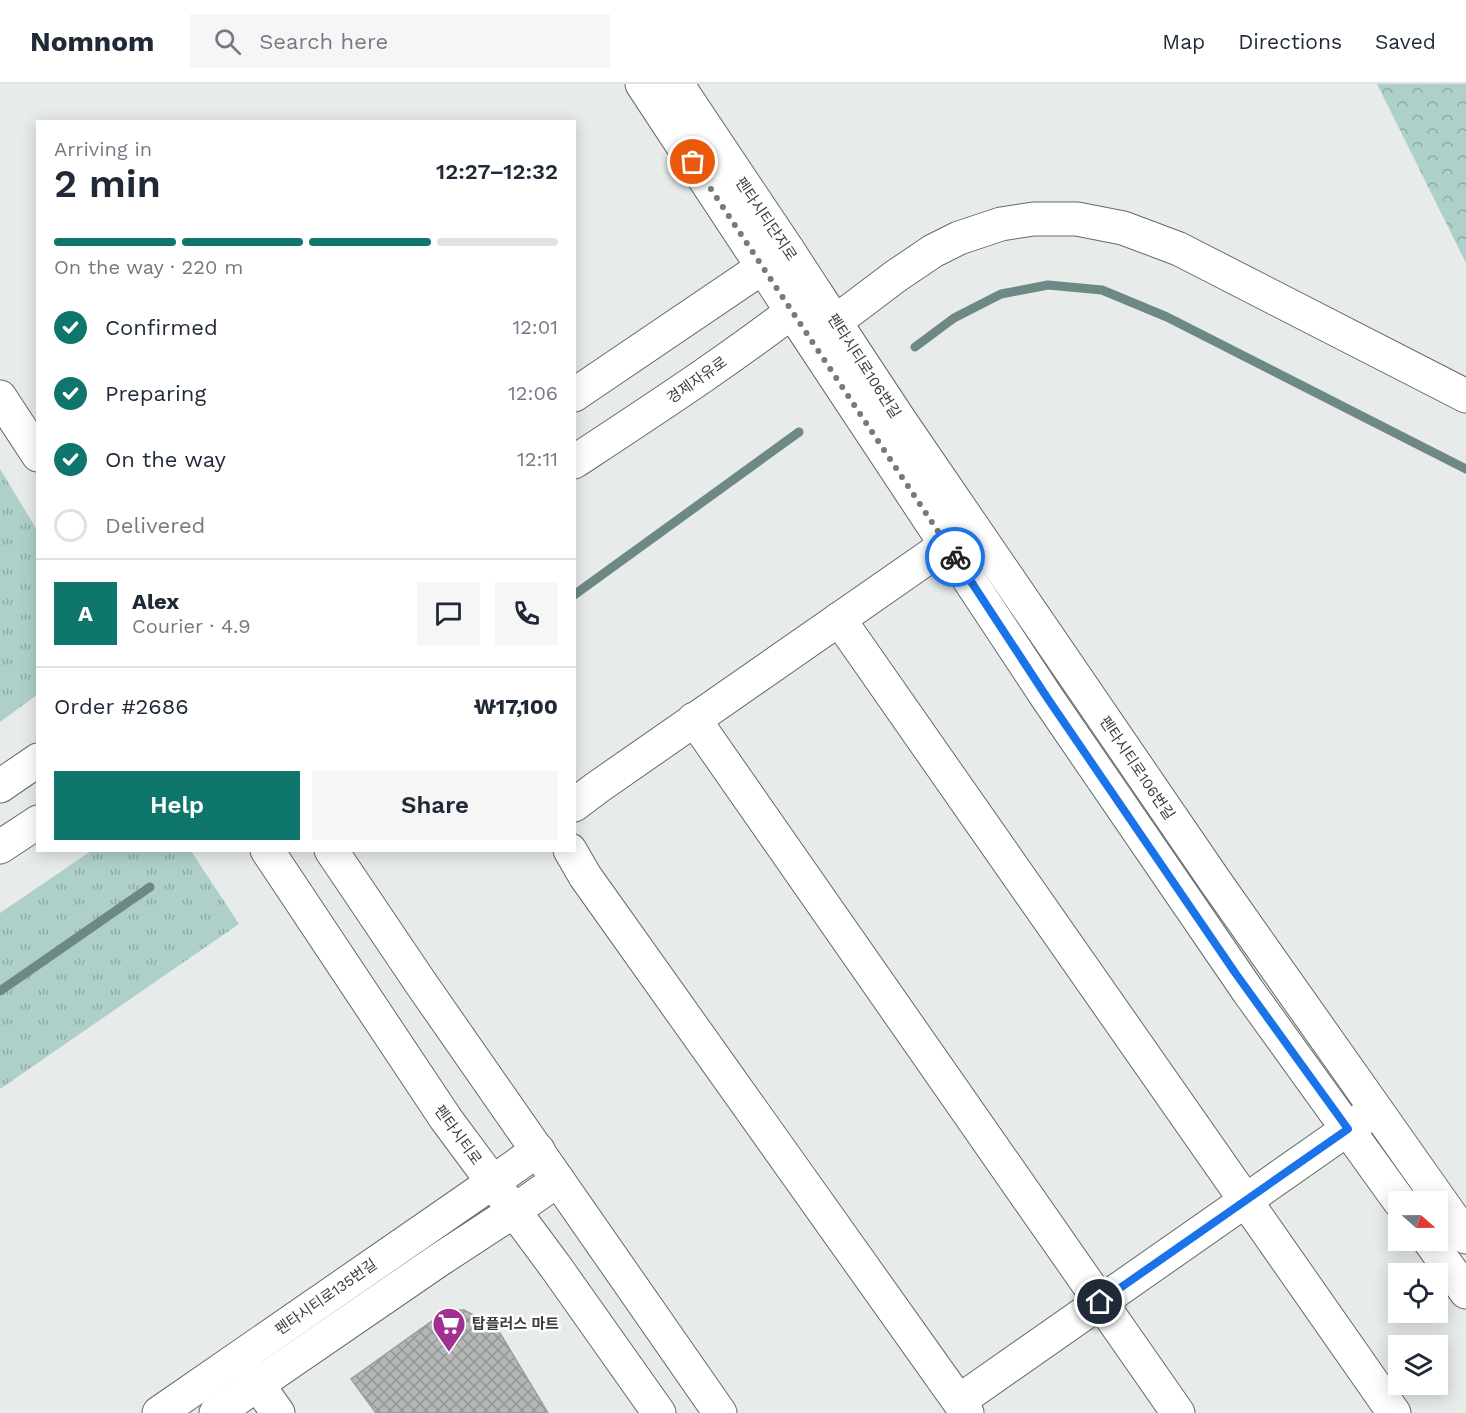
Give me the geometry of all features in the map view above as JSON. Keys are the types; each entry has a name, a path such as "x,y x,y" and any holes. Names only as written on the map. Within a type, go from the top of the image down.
{"street":[{"name":"펜타시티단지로","path":"642,84 775,258"},
{"name":"펜타시티단지로","path":"677,84 775,258"},
{"path":"835,322 924,257 959,238 1001,224 1033,219 1077,219 1123,228 1179,249 1466,396"},
{"name":"펜타시티로106번길","path":"775,258 959,536 1215,881 1466,1237"},
{"path":"576,394 775,258"},
{"name":"펜타시티로106번길","path":"804,302 835,322 959,536 1054,708 1235,972 1392,1191"},
{"name":"경제자유로","path":"576,461 693,383 804,302"},
{"path":"0,397 36,452"},
{"path":"576,804 959,536"},
{"path":"839,619 1394,1413"},
{"path":"694,719 1178,1413"},
{"path":"0,786 36,761"},
{"path":"0,847 36,823"},
{"name":"펜타시티로","path":"268,852 446,1119 570,1287 659,1413"},
{"path":"332,852 720,1413"},
{"path":"571,852 585,876 963,1407 1100,1302 1376,1110"},
{"name":"펜타시티로135번길","path":"159,1413 538,1150"},
{"path":"210,1378 228,1410 258,1384 558,1180"},
{"path":"1437,1251 1466,1292"},
{"path":"239,1358 278,1413"}],"green space":[{"path":"1377,84 1466,84 1466,263"},
{"path":"0,469 36,528 36,696 0,722"},
{"path":"90,852 192,852 239,924 0,1089 0,913"}],"building":[{"name":"탑플러스 마트","path":"464,1310 497,1328 548,1413 376,1413 351,1379 446,1311"}],"waterway":[{"path":"915,347 954,318 1001,294 1048,285 1102,290 1167,317 1466,469"},
{"path":"576,594 799,432"},
{"path":"0,991 150,887"}],"way so far":[{"path":"693,162 955,557"}],"place":[{"name":"탑플러스 마트","path":"449,1353"}],"route":[{"path":"955,557 1048,699 1236,974 1348,1129 1100,1302"}]}
